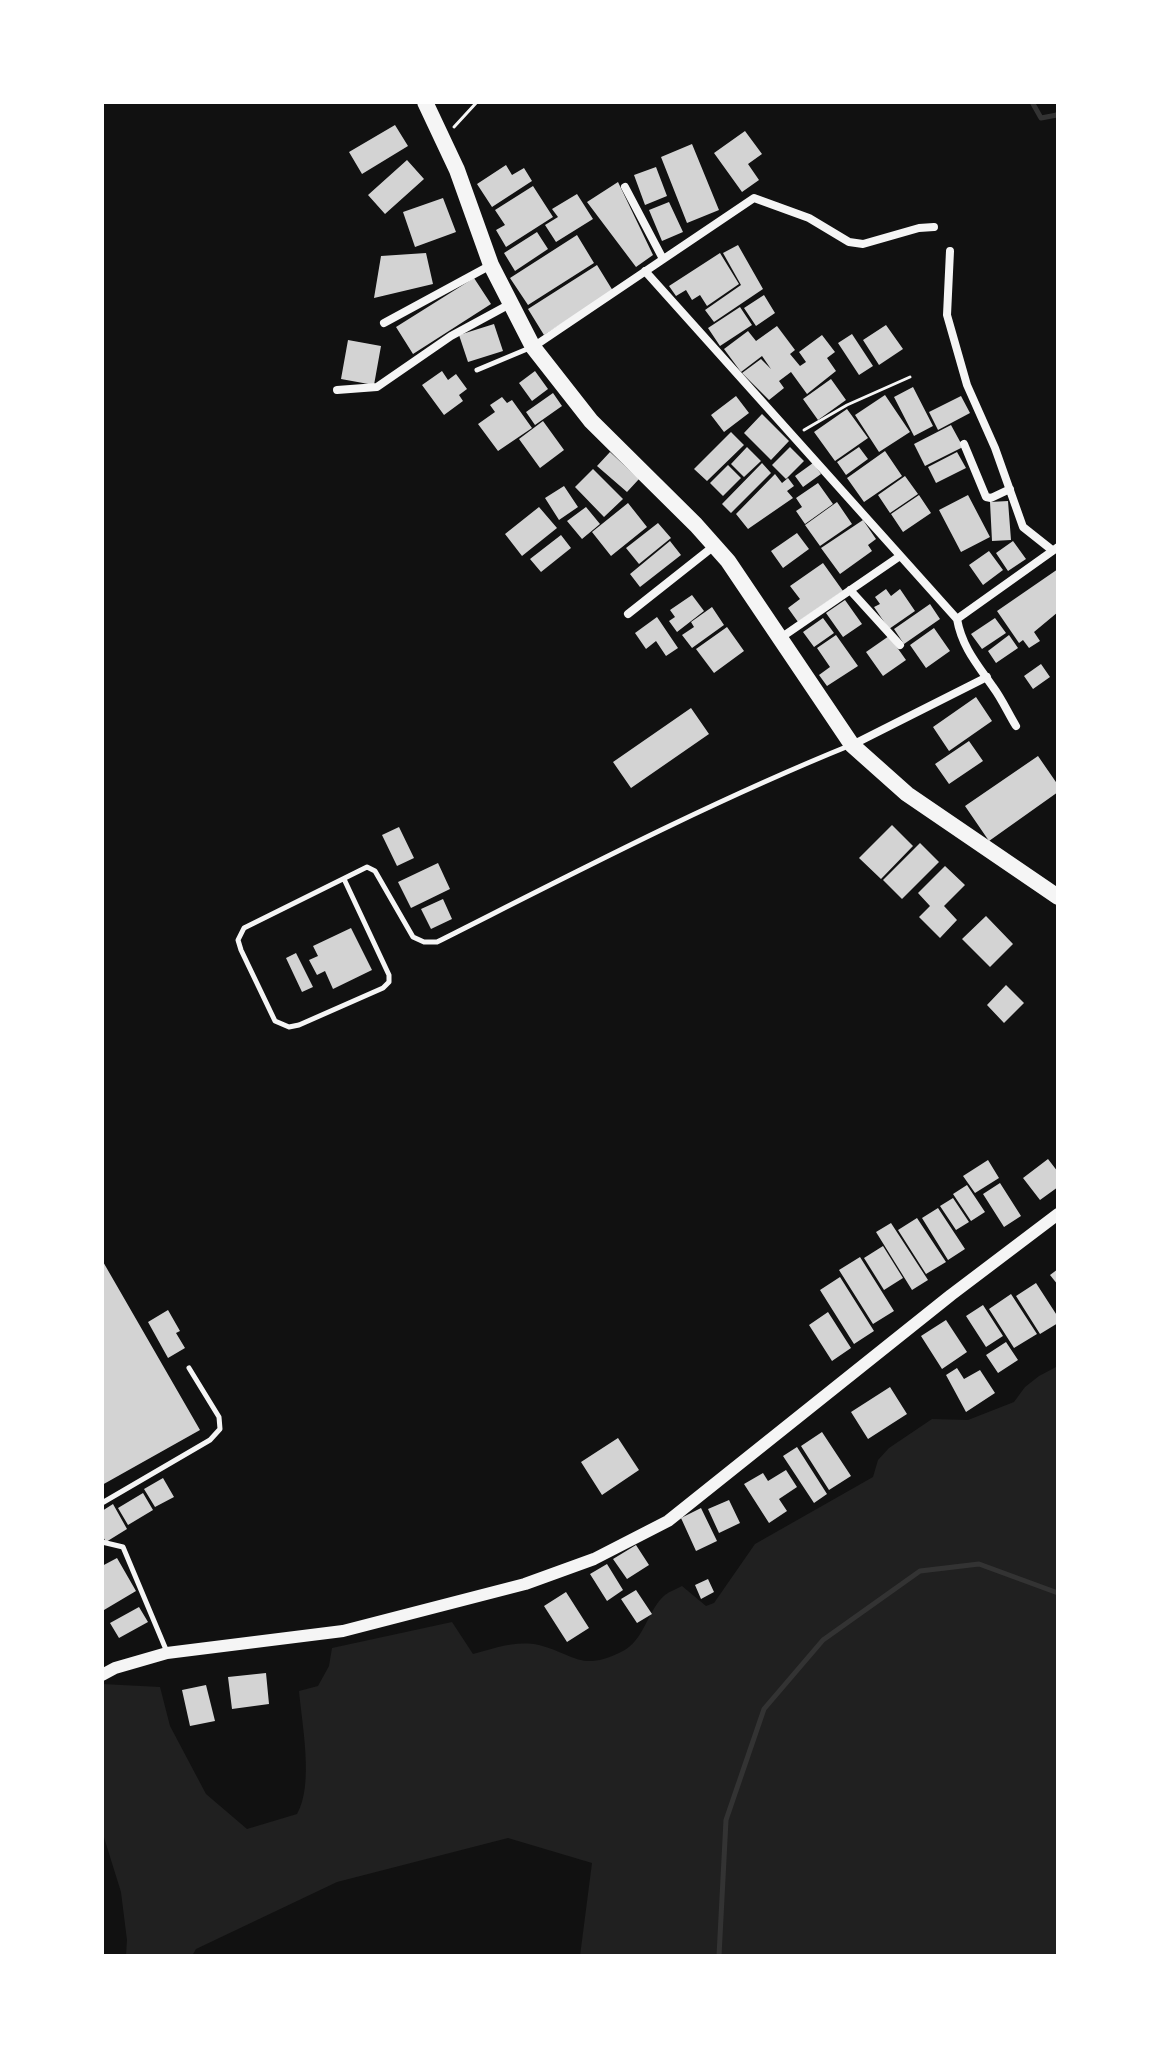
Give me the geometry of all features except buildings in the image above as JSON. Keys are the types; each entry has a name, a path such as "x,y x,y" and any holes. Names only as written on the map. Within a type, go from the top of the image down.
{"main road":[{"path":"425,102 443,138 491,265 533,347 591,421 728,561 852,745 907,794 1058,897"}],"street":[{"path":"625,187 663,259"},
{"path":"533,347 754,198 809,218 849,242 863,244 919,228 934,227"},
{"path":"950,251 947,315 967,385 1023,527 1055,548 957,619"},
{"path":"384,323 491,265"},
{"path":"645,271 957,619 969,655 987,677 1016,726"},
{"path":"337,390 377,387 451,336 511,303"},
{"path":"964,444 986,497 991,498 1010,489"},
{"path":"628,614 715,546"},
{"path":"779,639 900,556"},
{"path":"850,590 900,645"},
{"path":"852,745 987,677"},
{"path":"102,1675 115,1668 167,1653 343,1631 525,1584 594,1559 668,1521 951,1295 1058,1214"}],"lane":[{"path":"477,370 533,347"},
{"path":"344,879 389,975 389,982 383,988 289,1027 275,1021 241,950 238,940 244,928 367,867 375,871 413,937 424,942 437,942 597,859 783,773 852,745"},
{"path":"102,1503 210,1440 220,1429 219,1417 189,1368"},
{"path":"102,1542 123,1547 167,1653"}],"path":[{"path":"443,138 477,102"},
{"path":"794,436 847,405 910,377"}],"shaded area":[{"path":"1058,1366 1058,1956 580,1956 592,1863 508,1838 337,1882 196,1949 192,1956 126,1956 121,1892 102,1831 102,1684 160,1687 170,1726 206,1794 247,1829 297,1814 302,1802 306,1771 299,1691 318,1686 329,1666 332,1648 452,1622 473,1654 522,1643 539,1645 587,1661 607,1658 635,1641 659,1601 671,1591 682,1586 706,1606 714,1603 755,1544 873,1477 878,1460 889,1448 932,1419 968,1420 1014,1402 1025,1387"}],"waterway":[{"path":"1032,102 1041,118 1058,113"},
{"path":"719,1956 726,1820 764,1709 823,1640 920,1571 979,1564 1058,1593"}]}
